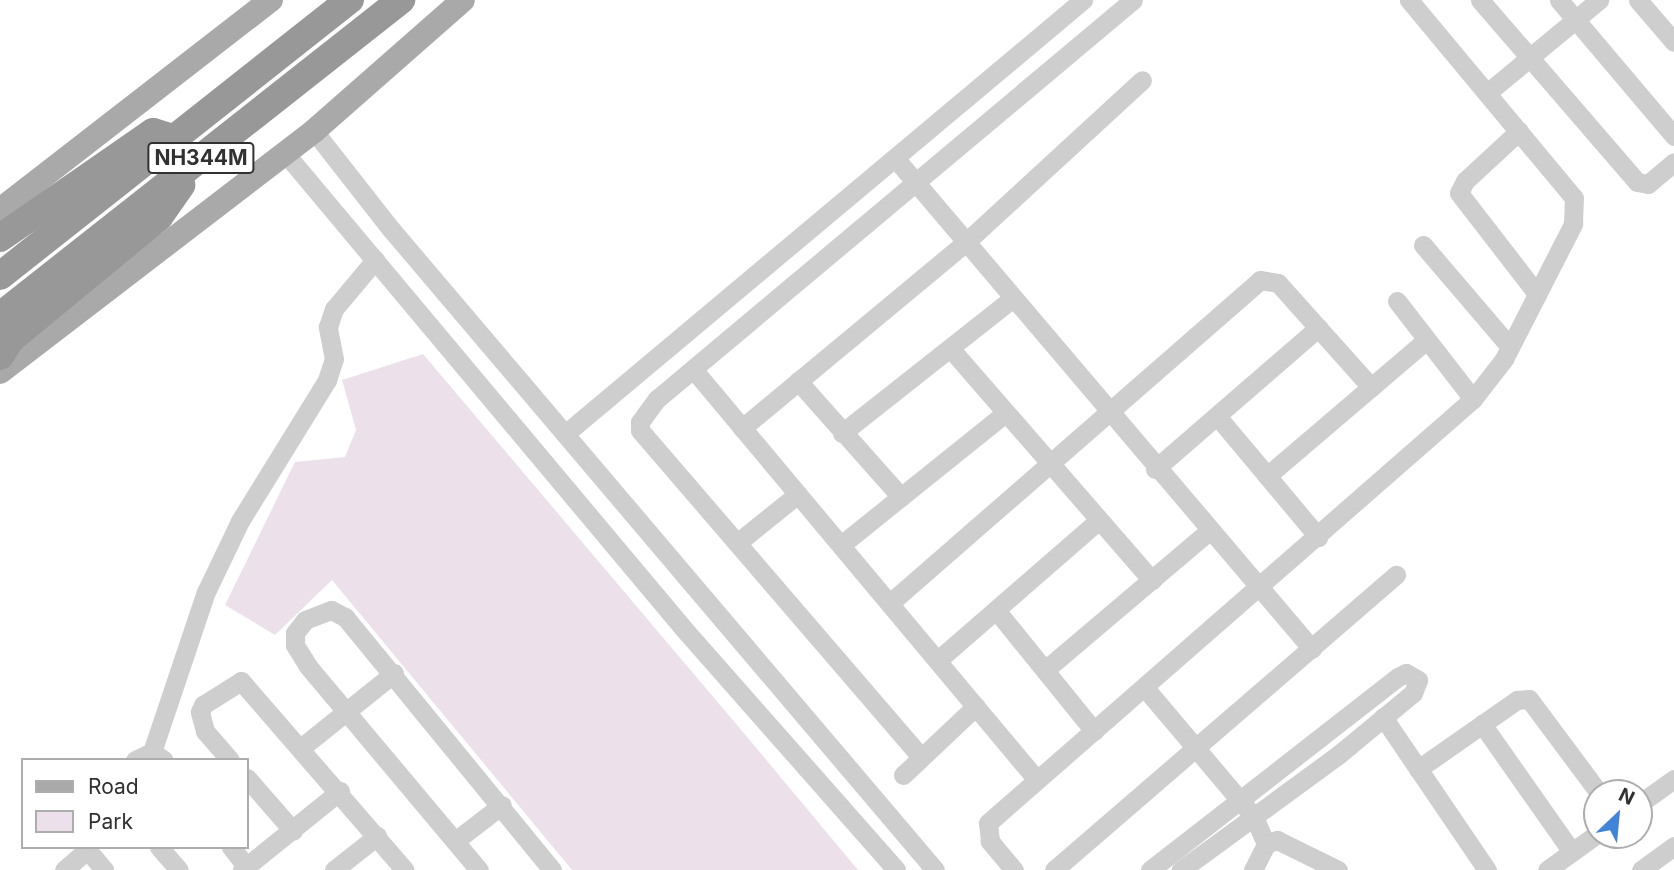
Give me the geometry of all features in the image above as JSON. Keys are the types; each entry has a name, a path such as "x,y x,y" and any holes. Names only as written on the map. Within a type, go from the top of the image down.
{"highway":[{"name":"NH344M","path":"0,276 349,0"},
{"name":"NH344M","path":"0,316 401,0"},
{"path":"0,238 153,132 175,138"},
{"path":"0,356 11,339 73,292 159,218 199,159"}],"main road":[{"path":"0,210 271,0"},
{"path":"0,372 314,131 463,0"}],"street":[{"path":"565,434 1083,0"},
{"path":"921,757 640,430 646,410 692,369 1133,0"},
{"path":"1014,870 990,841 986,829 1037,780 1259,589 1473,399 1510,347 1577,208 1574,198 1409,0"},
{"path":"1480,0 1637,182 1648,184 1674,162"},
{"path":"1559,0 1674,136"},
{"path":"1487,93 1599,0"},
{"path":"1638,0 1674,42"},
{"path":"742,428 966,242 1142,80"},
{"path":"314,131 390,228 935,870"},
{"path":"1519,131 1465,181 1460,193 1537,294"},
{"path":"285,153 683,628 896,870"},
{"path":"895,158 1155,469 1312,649"},
{"path":"1423,245 1510,347"},
{"path":"150,757 206,592 240,521 327,380 334,359 328,327 334,309 375,260"},
{"path":"890,603 1259,280 1278,283 1371,387"},
{"path":"842,433 1013,298"},
{"path":"1397,301 1425,341 1473,399"},
{"path":"1155,469 1318,328"},
{"path":"1267,476 1425,341"},
{"path":"950,348 1048,464 1152,580"},
{"path":"692,369 1037,780"},
{"path":"798,381 901,497"},
{"path":"841,545 1005,413"},
{"path":"1217,415 1318,537"},
{"path":"737,543 799,494"},
{"path":"938,660 1098,521"},
{"path":"1045,670 1209,531"},
{"path":"1054,870 1396,575"},
{"path":"479,870 295,645 295,633 305,620 331,610 345,617 502,805 552,870"},
{"path":"996,610 1094,731"},
{"path":"302,747 394,673"},
{"path":"1150,870 1398,677 1413,675 1418,688 1254,817 1181,870"},
{"path":"228,758 205,731 200,712 203,705 241,681 302,747 405,870"},
{"path":"1145,688 1254,817 1266,844"},
{"path":"1418,768 1517,701 1534,702 1589,779"},
{"path":"903,775 976,706"},
{"path":"1383,717 1487,870"},
{"path":"1482,724 1572,852"},
{"path":"248,779 293,831"},
{"path":"1653,794 1674,779"},
{"path":"232,849 244,868 340,791"},
{"path":"456,841 502,805"},
{"path":"334,870 377,836"},
{"path":"1253,870 1266,844 1277,840 1329,868"},
{"path":"1547,870 1583,844"},
{"path":"1641,870 1674,846"},
{"path":"64,870 86,849 104,870"}],"green space":[{"path":"423,354 858,870 572,870 332,580 275,635 225,605 295,462 345,457 356,430 342,380"}]}
